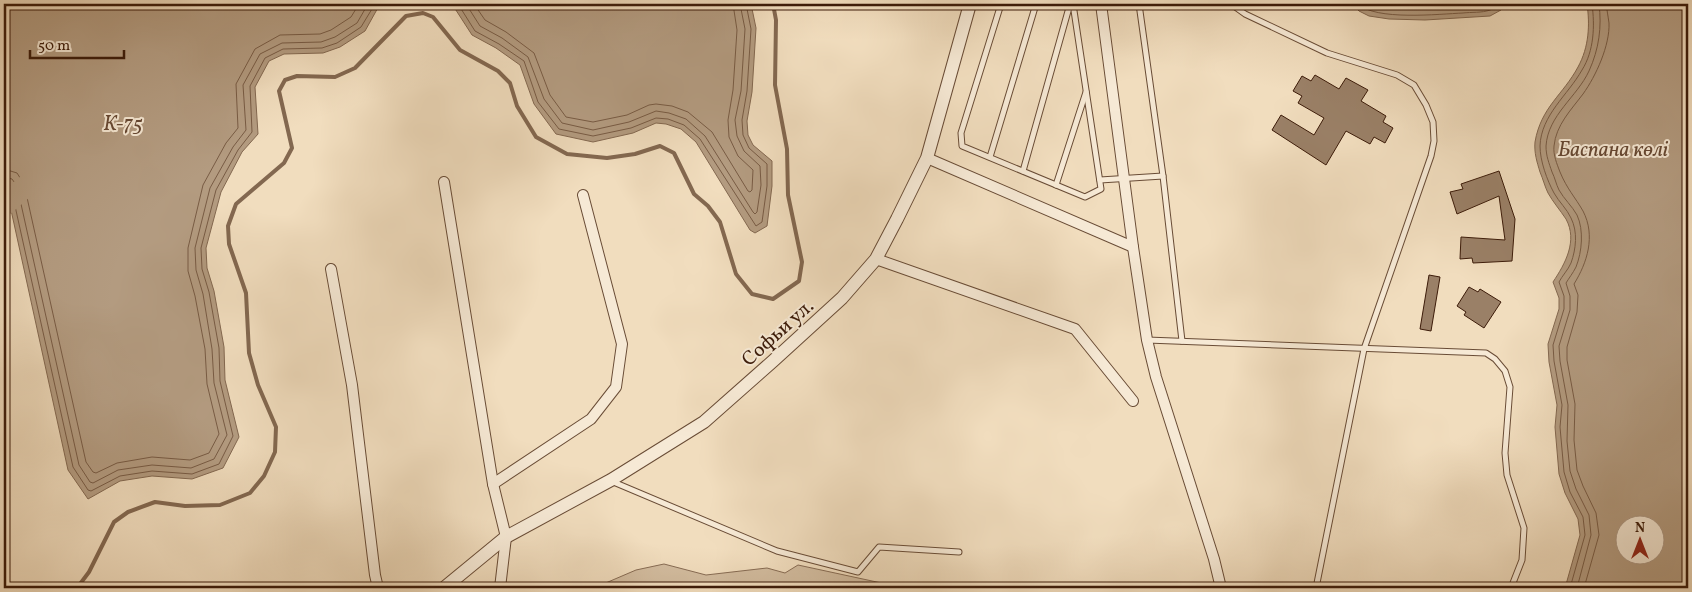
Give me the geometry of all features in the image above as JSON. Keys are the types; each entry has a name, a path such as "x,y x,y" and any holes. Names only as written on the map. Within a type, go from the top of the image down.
{"street":[{"name":"Софьи ул.","path":"444,588 506,538 611,480 704,422 842,298 876,259 926,158 970,4"},
{"path":"1101,4 1147,340 1156,377 1214,559 1221,588"},
{"path":"926,158 1133,247"},
{"path":"444,182 493,484 506,538 500,588"},
{"path":"493,484 591,419 616,387 622,344 583,195"},
{"path":"876,259 1075,329 1133,401"},
{"path":"331,270 352,385 378,588"}],"lane":[{"path":"1001,4 961,133 962,146 1086,197 1101,189 1072,4"},
{"path":"990,158 1036,4"},
{"path":"1023,171 1072,4"},
{"path":"1140,4 1164,176 1182,341"},
{"path":"1231,4 1245,14 1327,53 1397,75 1414,85 1434,122 1434,140 1431,156 1364,349 1316,588"},
{"path":"1056,184 1086,91"},
{"path":"1100,180 1164,176"},
{"path":"1147,340 1486,353 1495,359 1505,371 1510,387 1505,453 1507,475 1524,528 1522,560 1511,588"},
{"path":"611,480 777,552 858,572 879,547 959,552"}],"shaded area":[{"path":"664,564 706,575 767,568 785,573 798,565 886,584 919,588 594,588 636,570"}],"water":[{"name":"К-75","path":"4,4 380,4 365,31 340,47 323,53 284,54 269,61 255,87 258,134 242,152 221,192 206,248 207,268 214,291 224,347 225,380 239,437 223,468 192,479 152,476 120,481 88,499 68,470 4,178"},
{"path":"452,4 751,4 756,28 752,92 747,121 748,135 753,145 772,161 772,186 767,226 755,233 750,230 696,142 681,129 656,123 633,133 593,142 556,134 534,104 520,65 496,48 472,35"},
{"path":"1352,4 1506,4 1501,10 1490,16 1425,20 1389,19 1369,16 1359,11"},
{"name":"Баспана көлі","path":"1587,4 1688,4 1688,588 1565,588 1580,535 1578,519 1565,493 1559,474 1555,427 1557,405 1549,362 1548,344 1559,309 1559,298 1553,282 1566,260 1571,236 1566,219 1546,188 1535,154 1535,142 1542,119 1547,110 1572,77 1582,59 1588,36"}],"building":[{"path":"1315,75 1339,89 1346,78 1368,90 1361,101 1386,116 1383,122 1393,128 1385,143 1374,137 1370,144 1346,131 1326,165 1272,130 1281,115 1314,135 1324,118 1298,103 1302,96 1293,91 1302,76 1311,81"},
{"path":"1499,171 1515,219 1512,261 1473,263 1472,258 1460,259 1461,237 1505,240 1499,196 1457,214 1450,192 1463,189 1461,184"},
{"path":"1429,275 1440,277 1431,331 1420,329"},
{"path":"1469,287 1478,292 1480,289 1501,302 1484,328 1464,315 1466,312 1457,306"}],"waterway":[{"path":"77,588 89,572 114,522 128,512 155,502 185,506 220,505 250,493 264,476 275,452 276,427 258,385 249,353 246,293 229,244 228,226 236,204 284,163 292,148 279,91 285,80 297,76 335,77 355,68 406,16 423,13 433,17 460,50 498,71 510,83 517,106 536,137 567,154 607,158 635,154 660,146 674,153 694,194 708,206 720,222 736,274 752,294 773,299 799,281 802,262 788,195 787,149 775,85 776,20 773,4"},
{"path":"4,205 32,181"}]}
